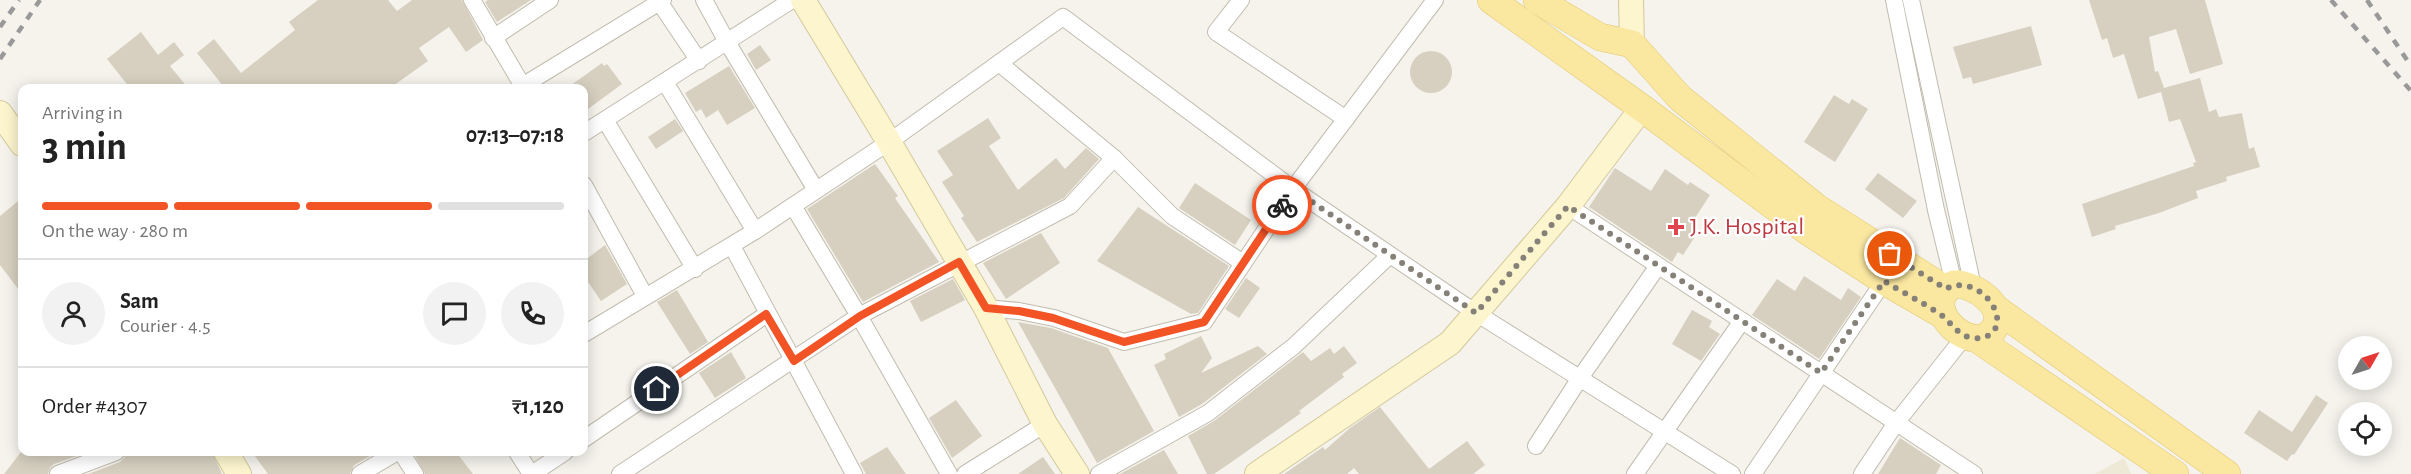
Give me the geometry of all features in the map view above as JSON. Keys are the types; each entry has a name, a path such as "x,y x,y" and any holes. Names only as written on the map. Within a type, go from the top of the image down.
{"main road":[{"path":"1491,0 1807,231 1884,281 1943,315"},
{"path":"1537,0 1600,37 1632,44 1680,98 1816,207 1957,287 1985,296 1995,308 2227,474"},
{"path":"1584,67 1592,45 1600,37"},
{"path":"1651,115 1680,98"},
{"path":"1957,287 1941,305 1943,315 1950,326 2175,474"},
{"path":"1971,338 1987,336 1995,328 1998,318 1995,308"}],"street":[{"path":"472,0 520,84"},
{"path":"493,38 550,0"},
{"path":"705,0 727,42 816,190"},
{"path":"588,131 792,0"},
{"path":"803,0 890,142 986,308 1046,424 1077,474"},
{"path":"1240,0 1216,32 1346,119"},
{"path":"986,308 1019,311 1053,318 1124,342 1204,322 1293,189 1435,0"},
{"path":"1630,0 1632,44"},
{"path":"1894,0 1936,210 1957,287"},
{"path":"1911,0 1957,287"},
{"path":"528,84 660,1 699,61"},
{"path":"588,332 732,246 890,142 1063,17 1293,189 1476,313 1732,474"},
{"path":"999,63 1114,158 1172,216 1243,263"},
{"path":"664,82 755,231"},
{"path":"0,113 18,138"},
{"path":"1257,474 1450,343 1568,206 1651,115"},
{"path":"605,120 695,268"},
{"path":"620,474 860,316 959,262 1070,206 1114,158"},
{"path":"588,192 645,296"},
{"path":"793,206 860,316 949,474"},
{"path":"1568,206 1974,474"},
{"path":"732,246 766,314 794,361 854,474"},
{"path":"1100,474 1208,413 1294,346 1390,255"},
{"path":"1536,446 1658,266"},
{"path":"1753,474 1884,281"},
{"path":"588,436 766,314"},
{"path":"1635,474 1742,321"},
{"path":"1862,474 1896,423 1971,338"},
{"path":"965,474 1046,424"},
{"path":"58,474 105,456"},
{"path":"228,456 239,474"},
{"path":"360,474 392,456"},
{"path":"402,456 416,474"},
{"path":"520,456 532,474 559,456"}],"shaded area":[{"path":"2124,458 2131,474 2095,474"}],"building":[{"path":"318,0 388,0 397,11 412,0 462,0 483,40 466,52 449,27 419,48 428,61 396,84 221,84 197,53 214,39 241,73 295,30 289,22"},
{"path":"488,0 531,0 497,22 485,2"},
{"path":"2089,0 2205,0 2223,64 2190,74 2176,29 2149,37 2155,72 2158,71 2164,88 2200,78 2209,112 2216,109 2219,117 2242,113 2249,149 2254,147 2260,167 2226,177 2227,181 2196,191 2198,198 2115,226 2116,229 2092,237 2082,204 2194,166 2193,163 2196,162 2180,119 2169,122 2161,92 2138,99 2124,54 2113,58 2107,38 2102,40"},
{"path":"2031,26 2042,65 1973,84 1971,77 1963,79 1953,47"},
{"path":"141,32 158,55 174,42 184,55 170,66 185,84 127,84 107,59"},
{"path":"760,45 771,60 756,70 747,54"},
{"path":"1431,51 1446,57 1452,72 1446,87 1431,93 1416,87 1410,72 1416,57"},
{"path":"602,63 604,66 607,64 622,84 588,109 588,84 573,84"},
{"path":"729,66 755,108 727,125 718,110 706,118 701,109 696,112 685,93"},
{"path":"1834,95 1849,104 1852,99 1868,109 1835,162 1804,142"},
{"path":"988,118 1001,138 989,146 1018,190 1056,158 1065,169 1086,148 1099,159 1064,198 977,242 961,218 964,216 942,182 953,175 937,151"},
{"path":"675,119 683,131 656,149 648,137"},
{"path":"875,164 898,196 895,198 939,262 863,302 807,209"},
{"path":"1615,168 1651,191 1665,169 1688,185 1690,182 1710,195 1693,221 1697,224 1691,233 1696,235 1683,255 1678,252 1672,262 1589,207"},
{"path":"1878,173 1917,201 1903,218 1865,189"},
{"path":"1195,183 1251,220 1235,245 1179,208"},
{"path":"18,201 18,289 0,265 0,216"},
{"path":"1138,207 1229,266 1198,313 1191,314 1097,261"},
{"path":"1041,233 1060,263 1006,299 983,263"},
{"path":"605,245 627,284 601,301 588,282 588,258"},
{"path":"1804,276 1841,300 1848,288 1861,297 1819,359 1752,315 1777,279 1795,291"},
{"path":"1246,278 1260,288 1239,318 1225,309"},
{"path":"953,279 965,300 921,322 910,301"},
{"path":"677,290 708,342 690,354 657,302"},
{"path":"1692,310 1712,321 1709,327 1720,334 1701,361 1672,344"},
{"path":"1018,322 1051,328 1108,348 1154,431 1097,463"},
{"path":"1201,336 1212,358 1201,373 1258,346 1267,354 1202,404 1179,417 1154,365 1166,359 1164,354"},
{"path":"1344,346 1357,363 1342,374 1344,377 1299,411 1301,413 1214,474 1207,474 1188,436 1214,421 1303,352 1311,361 1330,348 1334,354"},
{"path":"731,352 746,378 715,398 699,373"},
{"path":"2316,395 2328,403 2294,455 2292,454 2287,461 2244,433 2259,410 2292,432"},
{"path":"956,400 982,436 952,458 929,418"},
{"path":"1380,407 1429,469 1467,441 1485,465 1473,474 1359,474 1354,468 1347,474 1284,474 1323,447 1325,450 1350,428"},
{"path":"1900,438 1941,465 1936,474 1878,474"},
{"path":"887,447 906,474 866,474 860,463"},
{"path":"1164,450 1178,474 1120,474"},
{"path":"18,456 77,456 54,464 48,474 4,474"},
{"path":"125,456 214,456 222,474 88,474 120,462"},
{"path":"255,456 370,456 354,465 350,474 268,474"},
{"path":"415,456 459,456 473,474 425,474"},
{"path":"1043,457 1055,474 1018,474"}],"railway":[{"path":"0,27 19,0"},
{"path":"0,59 40,0"},
{"path":"2331,0 2411,91"},
{"path":"2367,0 2411,66"}],"way so far":[{"path":"1282,205 1293,189 1476,313 1568,206 1821,373 1884,281 1943,315 1950,326 1965,336 1977,339 1987,336 1995,328 1998,318 1995,308 1973,287 1953,284 1946,289 1890,254"}],"place":[{"name":"J.K. Hospital","path":"1676,227"}],"route":[{"path":"657,389 766,314 794,361 860,316 959,262 986,308 1019,311 1053,318 1124,342 1204,322 1282,205"}]}
